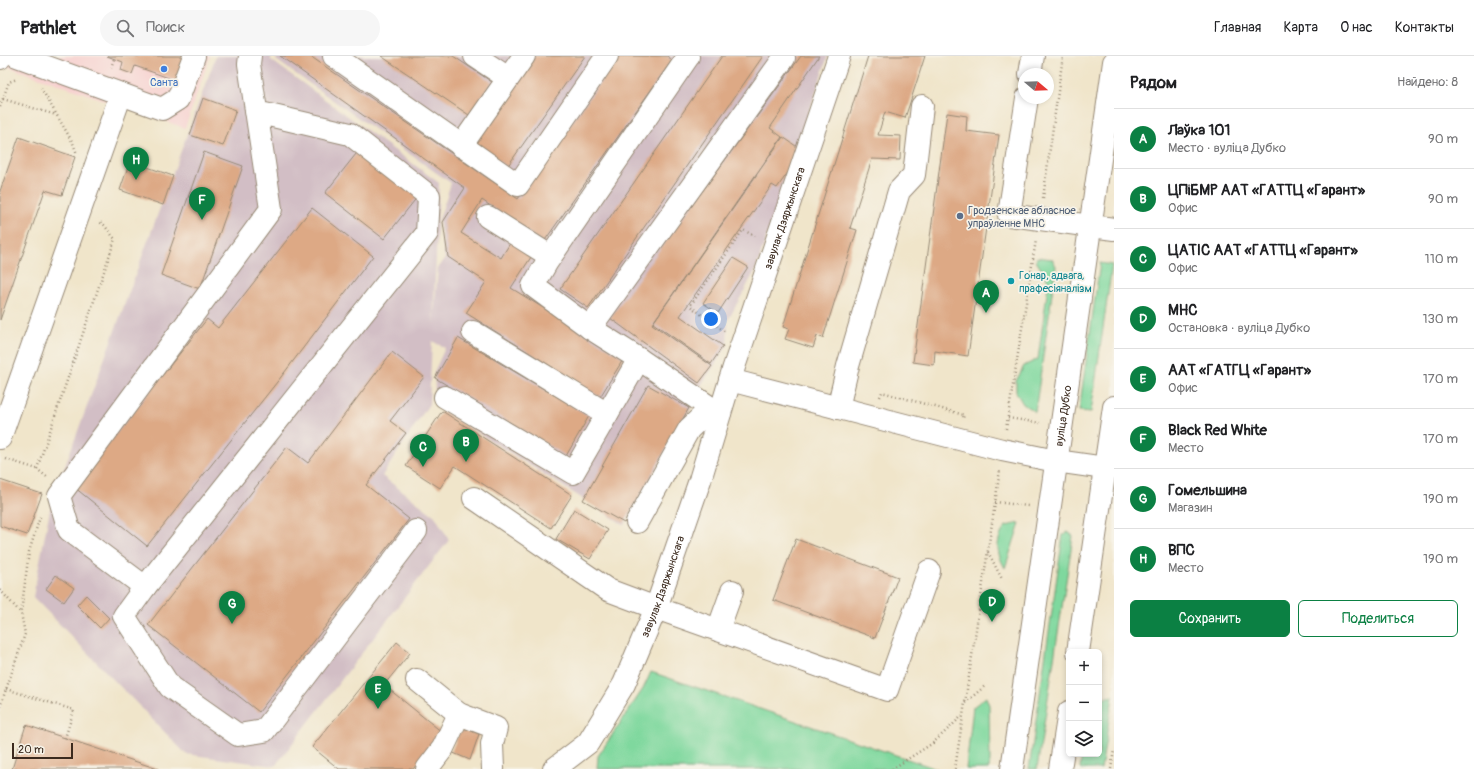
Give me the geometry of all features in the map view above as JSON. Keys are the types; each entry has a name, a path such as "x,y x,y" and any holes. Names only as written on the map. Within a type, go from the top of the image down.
{"main road":[{"path":"22,58 162,109 178,99 194,56"},
{"path":"145,587 69,530 59,496 271,209 249,64 250,56"},
{"path":"334,56 518,185 607,56"},
{"path":"475,56 508,78"},
{"path":"462,146 524,56"},
{"path":"637,522 689,429 716,410 590,328 533,286 550,256 688,56"},
{"name":"завулак Дзяржынскага","path":"554,769 588,743 624,684 656,608 698,487 716,410 730,380 839,56"},
{"path":"1031,68 1033,56"},
{"path":"590,328 784,58"},
{"name":"вуліца Дубко","path":"1012,769 1114,62"},
{"path":"0,438 121,94"},
{"path":"1026,104 1009,215 1114,229"},
{"path":"838,408 848,366 899,191 914,175 922,106"},
{"path":"256,112 350,134 430,196 427,233 145,587 124,616 170,687 238,735 264,731 416,531"},
{"path":"488,217 550,256"},
{"path":"473,332 607,414"},
{"path":"445,397 573,473 639,359"},
{"path":"730,380 1002,450 1056,461 1110,469"},
{"path":"1079,649 1110,469 1114,407"},
{"path":"474,498 608,590 887,690 929,571"},
{"path":"718,630 732,591"},
{"path":"417,680 459,714 496,728 492,744 493,769"},
{"path":"427,769 443,748 459,714"},
{"path":"1060,769 1068,721"}],"path":[{"path":"1006,431 1040,219 1063,56"},
{"path":"22,58 73,143 78,156"},
{"path":"110,73 114,59"},
{"path":"0,107 9,82"},
{"path":"3,99 56,115"},
{"path":"37,469 115,239 104,226 86,213 82,207"},
{"path":"742,344 690,306 742,230 775,246"},
{"path":"1008,418 1040,422"},
{"path":"0,457 37,469 52,481"},
{"path":"955,769 1000,466"},
{"path":"995,502 1028,506"},
{"path":"0,707 25,634 21,613 30,552 43,510"},
{"path":"988,551 1002,580"},
{"path":"0,590 21,613"},
{"path":"964,703 986,685"},
{"path":"6,689 74,710 65,738"},
{"path":"892,769 934,743 962,716"},
{"path":"1111,769 1114,750"}],"shaded area":[{"path":"0,56 210,56 185,128 0,64"},
{"path":"216,56 271,56 271,60 439,183 433,325 438,267 445,259 439,220 451,183 276,60 278,56 828,56 755,271 728,320 727,346 699,388 692,406 624,525 436,406 434,372 445,348 432,341 429,404 382,476 435,516 449,540 275,766 186,754 33,597 51,504"}],"green space":[{"path":"1037,257 1052,259 1056,266 1035,412 1023,404 1016,392 1016,381 1024,366 1038,359 1048,280 1036,261"},
{"path":"1100,263 1112,265 1091,412 1079,411"},
{"path":"1020,523 1005,568 998,552 998,542 1002,531 1006,526"},
{"path":"1068,532 1073,536 1037,769 1029,769 1063,535"},
{"path":"651,672 937,769 597,769 598,756 643,689"},
{"path":"1113,696 1101,769 1080,769 1082,757 1102,757 1102,700"},
{"path":"986,697 989,705 989,769 966,769 973,707"}],"building":[{"name":"Санта","path":"107,56 190,56 180,82 135,66 132,74 121,70 123,62"},
{"path":"280,56 310,56 518,199 619,56 667,56 672,60 543,243 482,200 461,233 501,258 512,240 533,254 511,288 624,358 600,397 466,313 486,282 448,257 443,222 465,188"},
{"path":"381,56 453,56 492,82 469,115"},
{"path":"535,56 585,56 507,167 473,144"},
{"path":"722,56 763,56 588,308 560,289"},
{"path":"801,56 819,56 770,128 782,137 652,324 712,366 699,383 610,318"},
{"path":"868,56 925,56 905,118 885,112 878,135 901,136 900,160 872,159 850,228 857,230 823,338 817,336 813,348 785,339 789,329 783,327"},
{"path":"203,98 236,110 223,146 190,135"},
{"name":"Гродзенскае абласное упраўленне МНС","path":"947,113 967,116 966,131 999,135 968,356 935,351 934,365 913,362"},
{"path":"19,137 75,157 62,195 45,190 0,320 0,191"},
{"path":"783,137 803,151 777,188 772,185 680,316 723,346 711,364 653,323"},
{"path":"360,149 418,196 384,239 325,193"},
{"path":"204,152 243,166 200,289 161,275"},
{"path":"130,161 173,176 163,205 120,190"},
{"path":"312,208 373,256 281,377 147,546 74,487 207,319 218,328"},
{"path":"733,258 748,267 718,313 703,303"},
{"path":"458,338 589,416 566,456 435,378"},
{"path":"392,352 424,377 390,421 406,433 366,485 409,519 259,712 148,625 287,447 308,463"},
{"path":"648,385 689,408 624,523 583,500"},
{"path":"442,411 572,495 551,528 455,466 440,488 406,466"},
{"path":"0,480 42,494 27,535 0,526"},
{"path":"574,509 608,530 590,559 556,539"},
{"path":"796,539 898,577 875,638 773,600"},
{"path":"56,575 74,588 64,602 46,589"},
{"path":"86,595 109,618 100,628 77,605"},
{"path":"397,642 410,653 384,685 443,733 413,769 339,769 312,747"},
{"path":"26,725 158,769 12,769"},
{"path":"461,727 479,734 470,760 451,752"}],"place":[{"name":"Санта","path":"164,69"},
{"name":"ВПС","path":"136,180"},
{"name":"Гродзенскае абласное упраўленне МНС","path":"960,216"},
{"name":"Black Red White","path":"202,220"},
{"name":"Гонар, адвага, прафесіяналізм","path":"1011,281"},
{"name":"Лаўка 101","path":"986,313"},
{"name":"ЦПіБМР ААТ «ГАТТЦ «Гарант»","path":"466,462"},
{"name":"ЦАТІС ААТ «ГАТТЦ «Гарант»","path":"423,467"},
{"name":"МНС","path":"992,622"},
{"name":"Гомельшина","path":"232,624"},
{"name":"ААТ «ГАТГЦ «Гарант»","path":"378,709"}]}
